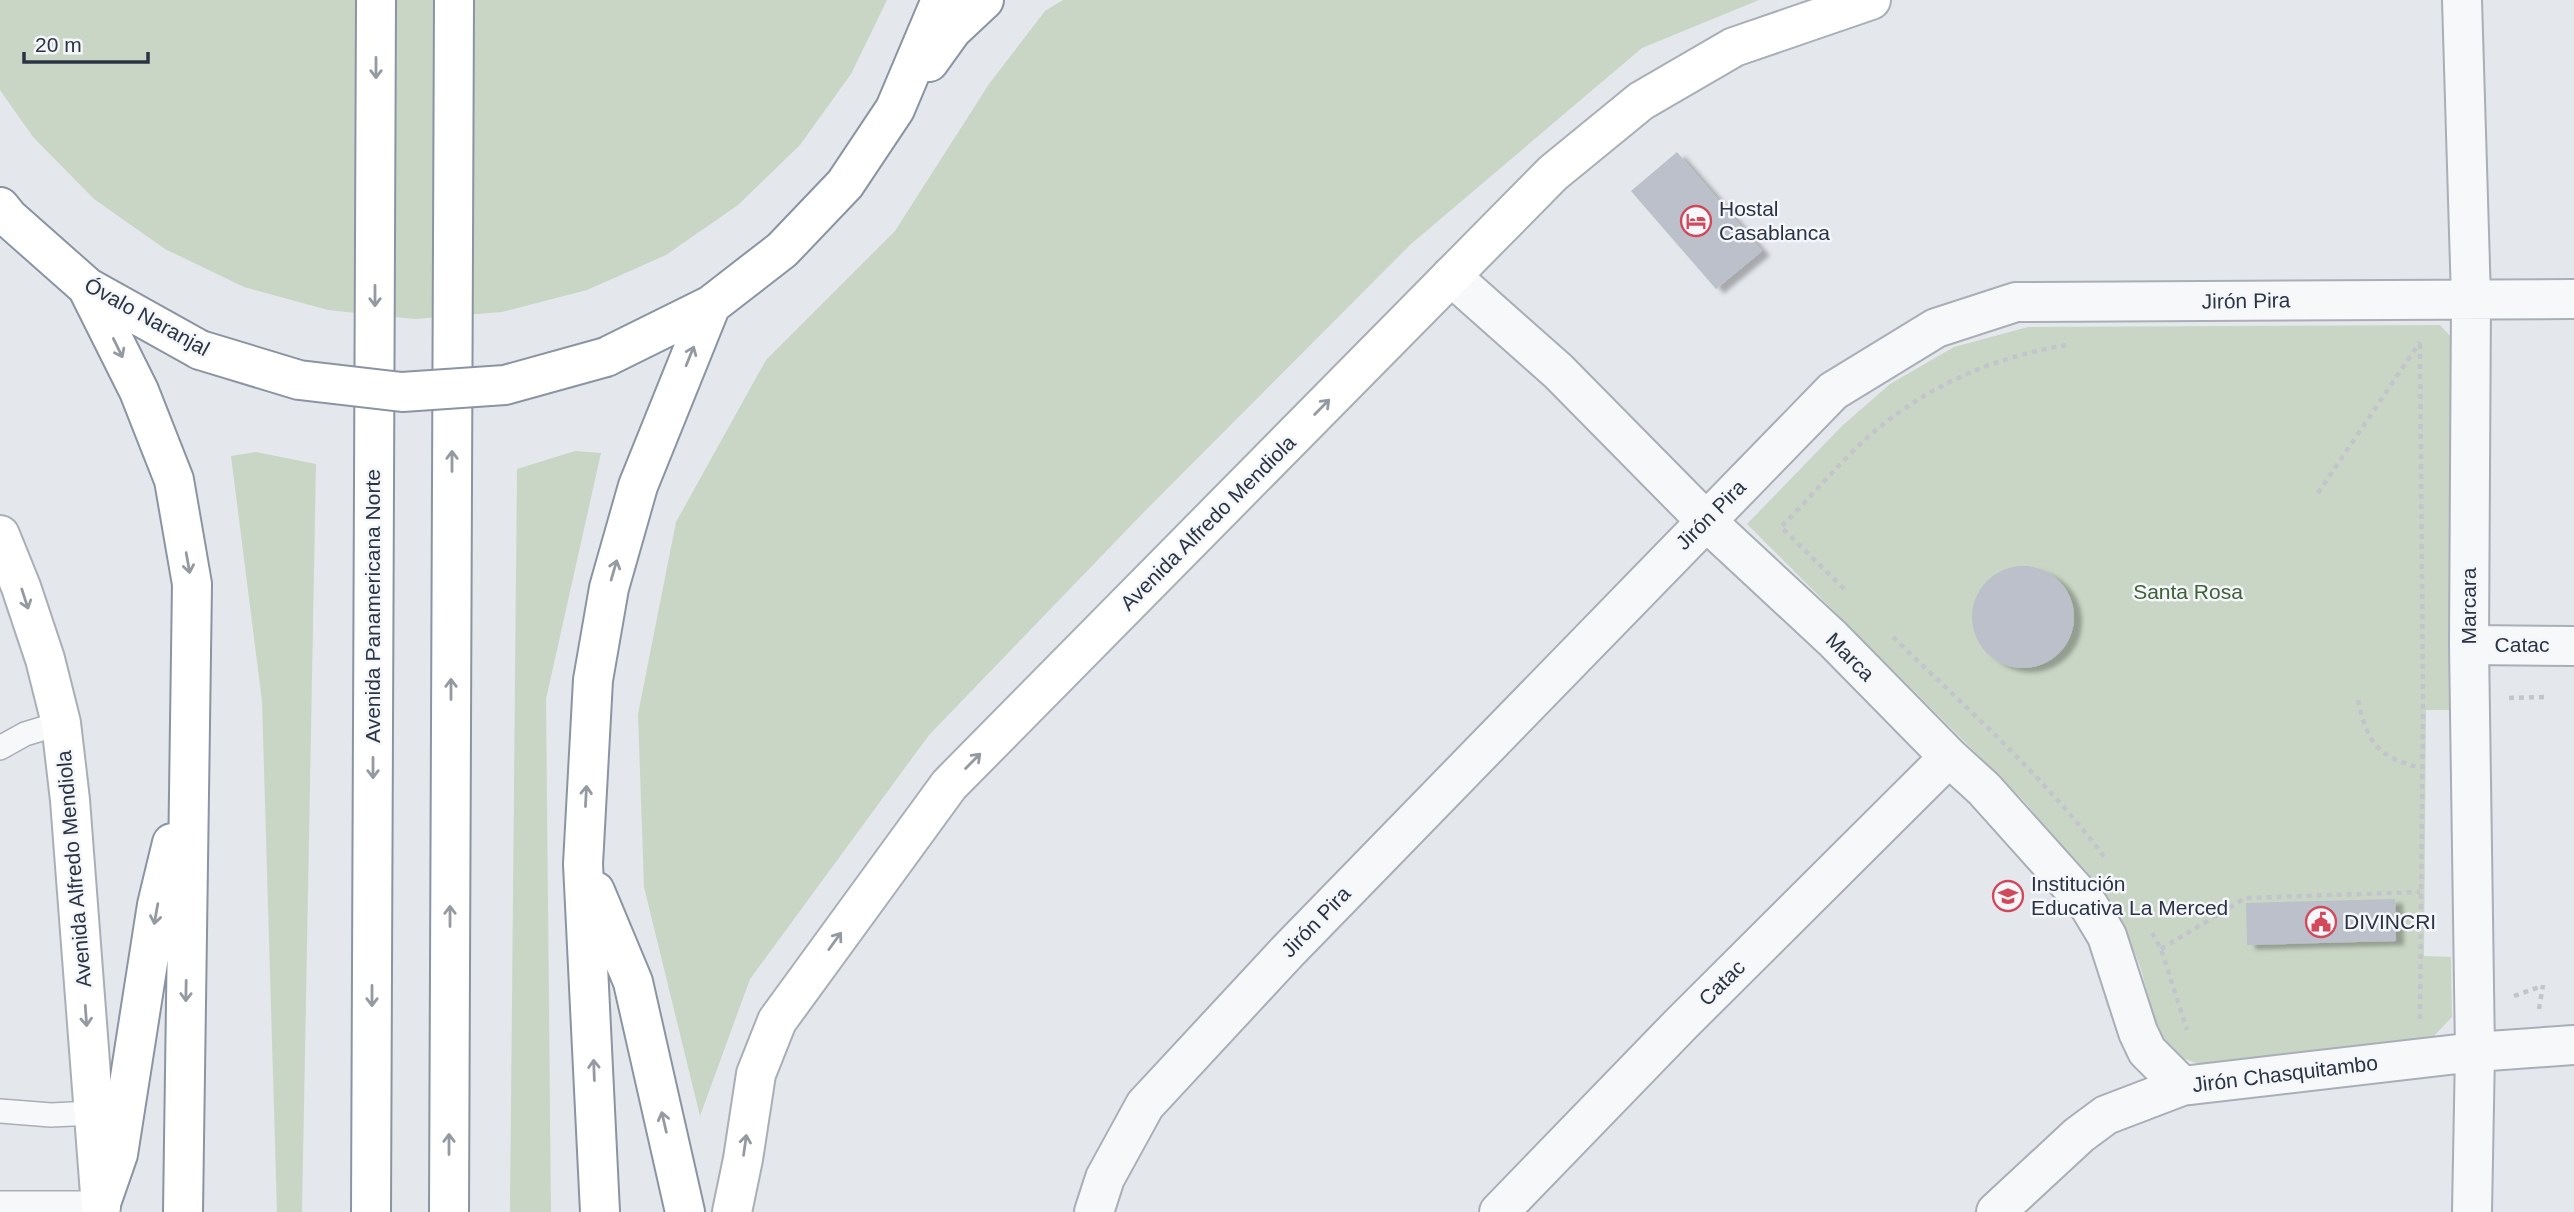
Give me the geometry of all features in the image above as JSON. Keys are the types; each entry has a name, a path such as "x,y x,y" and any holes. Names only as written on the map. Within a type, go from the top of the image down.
{"main road":[{"name":"Avenida Panamericana Norte","path":"370,1212 376,0"},
{"path":"449,1212 454,0"},
{"name":"Óvalo Naranjal","path":"0,207 87,287 200,350 299,380 402,392 505,385 606,357 711,305 782,250 845,184 895,109 940,0"},
{"path":"895,109 952,30 984,0"},
{"name":"Avenida Alfredo Mendiola","path":"732,1212 756,1074 777,1021 949,785 1553,173 1641,101 1734,47 1871,0"},
{"path":"87,287 139,391 174,480 192,584 183,1212"},
{"path":"600,1212 583,864 593,680 609,588 638,486 711,305"},
{"name":"Avenida Alfredo Mendiola","path":"0,535 41,647 61,723 70,800 101,1207"},
{"path":"101,1207 118,1154 157,905 189,776"},
{"path":"583,864 633,982 685,1212"}],"street":[{"name":"Marcara","path":"2462,0 2471,299 2469,645 2476,1052 2472,1212"},
{"name":"Marca","path":"1451,276 1558,371 1705,520 1833,639 1984,789 2089,906 2107,936 2138,1032 2147,1051 2182,1086"},
{"name":"Jirón Pira","path":"1094,1212 1105,1178 1145,1105 1287,951 1833,391 1936,328 2016,302 2574,299"},
{"name":"Catac","path":"2469,645 2574,646"},
{"name":"Catac","path":"1499,1212 1681,1024 1949,757"},
{"name":"Jirón Chasquitambo","path":"1996,1212 2079,1135 2106,1115 2182,1086 2476,1052 2574,1045"}],"lane":[{"path":"0,748 24,734 61,723"},
{"path":"0,1111 51,1115 93,1113"},
{"path":"0,1203 101,1207"}],"path":[{"path":"2407,341 2420,341"},
{"path":"2318,493 2420,341"},
{"path":"2420,341 2420,1019"},
{"path":"1781,527 1870,436 1925,394 1972,370 2030,351 2072,344"},
{"path":"2499,698 2547,697"},
{"path":"2358,700 2364,729 2380,750 2398,762 2422,768"},
{"path":"2161,949 2245,898 2420,892"},
{"path":"2502,1000 2543,985"}],"green space":[{"path":"0,0 887,0 851,74 800,145 738,205 666,255 587,290 502,312 415,319 328,310 244,287 165,249 94,199 33,137 0,90"},
{"path":"1063,0 1759,0 1642,48 1411,244 1143,513 929,735 750,979 700,1116 644,887 638,714 676,522 766,360 895,231 989,84 1045,11"},
{"name":"Santa Rosa","path":"2440,325 2451,337 2453,710 2426,710 2424,956 2451,957 2452,1017 2431,1039 2206,1066 2175,1056 2158,1032 2140,966 2122,923 2093,883 2023,800 1747,524 1842,426 1890,384 1954,347 2028,327"},
{"path":"575,451 601,453 546,699 551,1212 510,1212 517,469"},
{"path":"256,452 316,464 302,1212 277,1212 262,701 231,456"}],"building":[{"name":"Hostal Casablanca","path":"1677,152 1762,251 1716,289 1631,191"},
{"path":"2023,566 2052,574 2066,588 2074,617 2066,646 2052,660 2023,668 1994,660 1980,646 1972,617 1980,588 1994,574"},
{"name":"DIVINCRI","path":"2395,899 2396,941 2247,945 2246,903"}],"place":[{"name":"Hostal Casablanca","path":"1696,221"},
{"name":"Institución Educativa La Merced","path":"2008,896"},
{"name":"DIVINCRI","path":"2321,922"}]}
